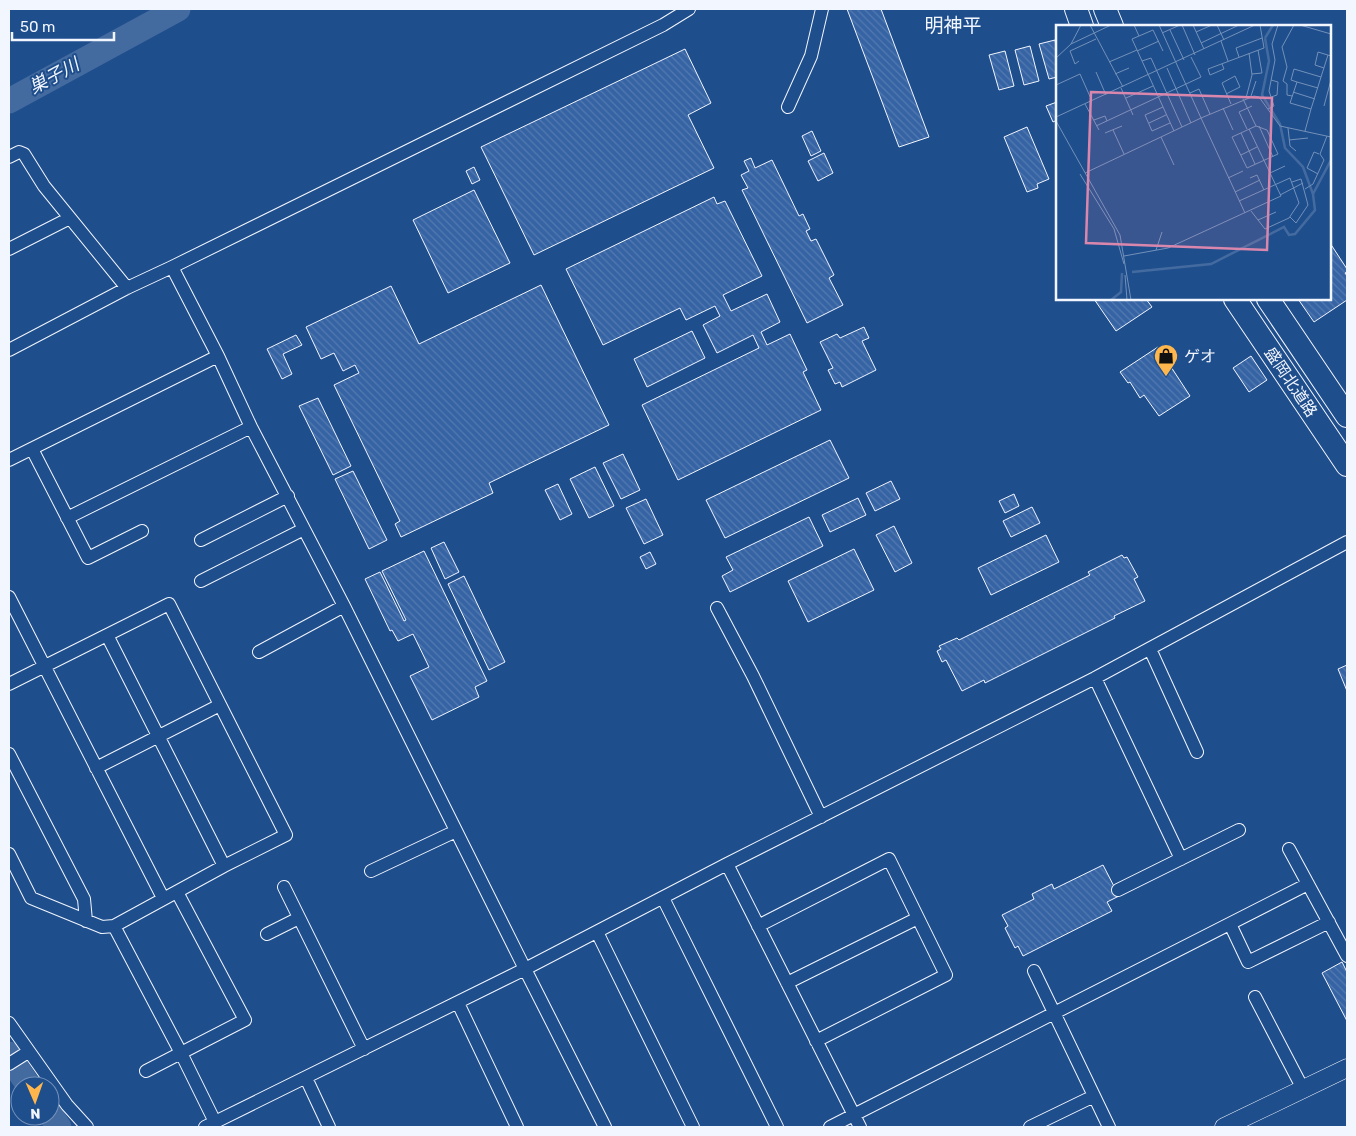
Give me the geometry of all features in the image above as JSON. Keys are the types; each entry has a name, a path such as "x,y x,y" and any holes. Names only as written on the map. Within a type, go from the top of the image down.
{"highway":[{"path":"1076,9 1082,25"},
{"path":"1105,9 1112,25"},
{"name":"盛岡北道路","path":"1236,300 1347,465"},
{"name":"盛岡北道路","path":"1269,300 1347,416"}],"street":[{"path":"9,350 127,288 663,25 689,9"},
{"path":"788,107 811,56 822,9"},
{"path":"9,157 19,152 24,154 44,186 127,288"},
{"path":"9,249 70,218"},
{"path":"172,267 605,1127"},
{"path":"9,460 218,356"},
{"path":"67,518 251,427"},
{"path":"32,449 88,558 142,531"},
{"path":"201,540 288,496"},
{"path":"200,581 304,529"},
{"path":"114,926 181,1053 210,1125 458,1003 727,864 1096,678 1347,542"},
{"path":"9,597 163,898"},
{"path":"9,684 169,604 286,835 163,898 114,926 102,927 31,898 9,854"},
{"path":"259,652 344,606"},
{"path":"717,608 821,817"},
{"path":"107,635 224,866"},
{"path":"1150,649 1197,752"},
{"path":"1096,678 1181,859"},
{"path":"96,768 220,705"},
{"path":"9,754 84,899 86,921"},
{"path":"371,871 456,830"},
{"path":"1118,890 1239,830"},
{"path":"1289,849 1347,956"},
{"path":"758,926 889,859 946,975 816,1041"},
{"path":"727,864 860,1127"},
{"path":"830,1127 1308,884"},
{"path":"284,887 364,1049"},
{"path":"146,1071 245,1020 177,892"},
{"path":"663,898 777,1127"},
{"path":"267,934 300,918"},
{"path":"787,983 918,918"},
{"path":"1230,924 1248,962 1329,922"},
{"path":"597,932 693,1127"},
{"path":"1034,971 1109,1127"},
{"path":"1255,997 1303,1089"},
{"path":"458,1003 516,1127"},
{"path":"9,1023 19,1057 87,1127"},
{"path":"1224,1127 1243,1123 1303,1089 1347,1070"},
{"path":"306,1078 329,1127"},
{"path":"1030,1127 1094,1096"}],"building":[{"path":"847,9 881,9 929,137 899,147"},
{"path":"1055,40 1056,77 1049,79 1039,44"},
{"path":"1030,46 1039,81 1024,85 1015,50"},
{"path":"685,49 711,103 688,115 714,168 534,255 481,147"},
{"path":"1005,51 1014,86 999,90 989,55"},
{"path":"1056,102 1056,120 1053,122 1046,106"},
{"path":"1027,127 1049,179 1037,184 1038,188 1027,192 1004,137"},
{"path":"812,131 821,151 811,156 802,136"},
{"path":"824,153 833,173 818,181 808,161"},
{"path":"751,158 755,168 772,160 799,216 803,214 810,229 806,231 811,241 816,239 834,275 829,278 843,305 807,323 742,190 748,188 741,175 749,171 744,161"},
{"path":"474,167 480,180 472,184 466,171"},
{"path":"474,190 510,263 448,293 413,220"},
{"path":"714,197 717,204 725,201 762,276 723,295 731,311 767,294 780,322 761,332 767,345 790,334 807,370 803,372 821,410 678,480 642,405 759,348 753,335 717,353 703,325 720,316 715,306 686,320 680,308 603,345 566,269"},
{"path":"1331,245 1347,269 1345,273 1347,276 1347,300 1314,322 1299,300 1331,300"},
{"path":"541,285 609,425 489,483 493,493 401,537 395,524 400,521 334,385 359,373 355,365 343,371 334,353 321,359 306,327 391,286 419,344"},
{"path":"1095,300 1147,300 1152,307 1116,331"},
{"path":"864,327 869,338 862,341 876,370 842,387 840,382 835,384 828,370 833,368 820,342 837,334 840,338"},
{"path":"692,331 705,358 647,387 634,359"},
{"path":"296,335 302,345 283,354 292,374 282,379 267,349"},
{"path":"1158,347 1190,396 1159,416 1144,395 1140,398 1130,382 1128,383 1120,372"},
{"path":"1251,356 1267,380 1249,392 1233,368"},
{"path":"318,398 351,466 333,475 299,406"},
{"path":"830,440 849,478 725,538 706,500"},
{"path":"623,454 640,490 621,499 603,463"},
{"path":"595,467 614,506 589,518 570,479"},
{"path":"353,471 387,540 369,549 335,479"},
{"path":"891,481 900,499 875,511 866,493"},
{"path":"558,484 572,514 560,520 545,490"},
{"path":"1014,494 1019,506 1005,513 999,501"},
{"path":"858,498 866,515 830,532 822,515"},
{"path":"646,499 663,535 644,544 626,508"},
{"path":"1032,507 1040,523 1011,537 1003,521"},
{"path":"809,517 823,546 730,592 722,576 733,570 726,557"},
{"path":"894,526 912,563 895,572 876,535"},
{"path":"1046,535 1059,562 991,595 978,568"},
{"path":"444,542 459,572 445,579 431,548"},
{"path":"854,549 874,590 808,622 788,581"},
{"path":"424,551 487,681 475,687 479,697 432,720 410,676 429,667 413,634 398,641 392,630 390,631 365,579 380,572 404,621 406,620 382,571"},
{"path":"650,552 656,564 646,569 640,557"},
{"path":"1122,555 1124,558 1127,557 1138,577 1134,579 1145,601 985,683 984,680 962,691 946,660 942,662 937,651 941,649 939,646 957,638 959,640 1090,575 1088,572"},
{"path":"464,576 505,662 489,670 448,584"},
{"path":"1347,665 1347,691 1338,669"},
{"path":"1103,865 1119,896 1107,902 1112,911 1023,956 1018,946 1015,948 1005,928 1008,926 1002,915 1034,899 1032,894 1052,884 1054,889"},
{"path":"1342,962 1347,972 1347,1021 1322,973"}],"waterway":[{"name":"巣子川","path":"9,101 178,9"},
{"name":"巣子川","path":"9,1054 22,1076"}],"place":[{"name":"ゲオ","path":"1166,377"}],"district":[{"name":"明神平","path":"953,25"}]}
